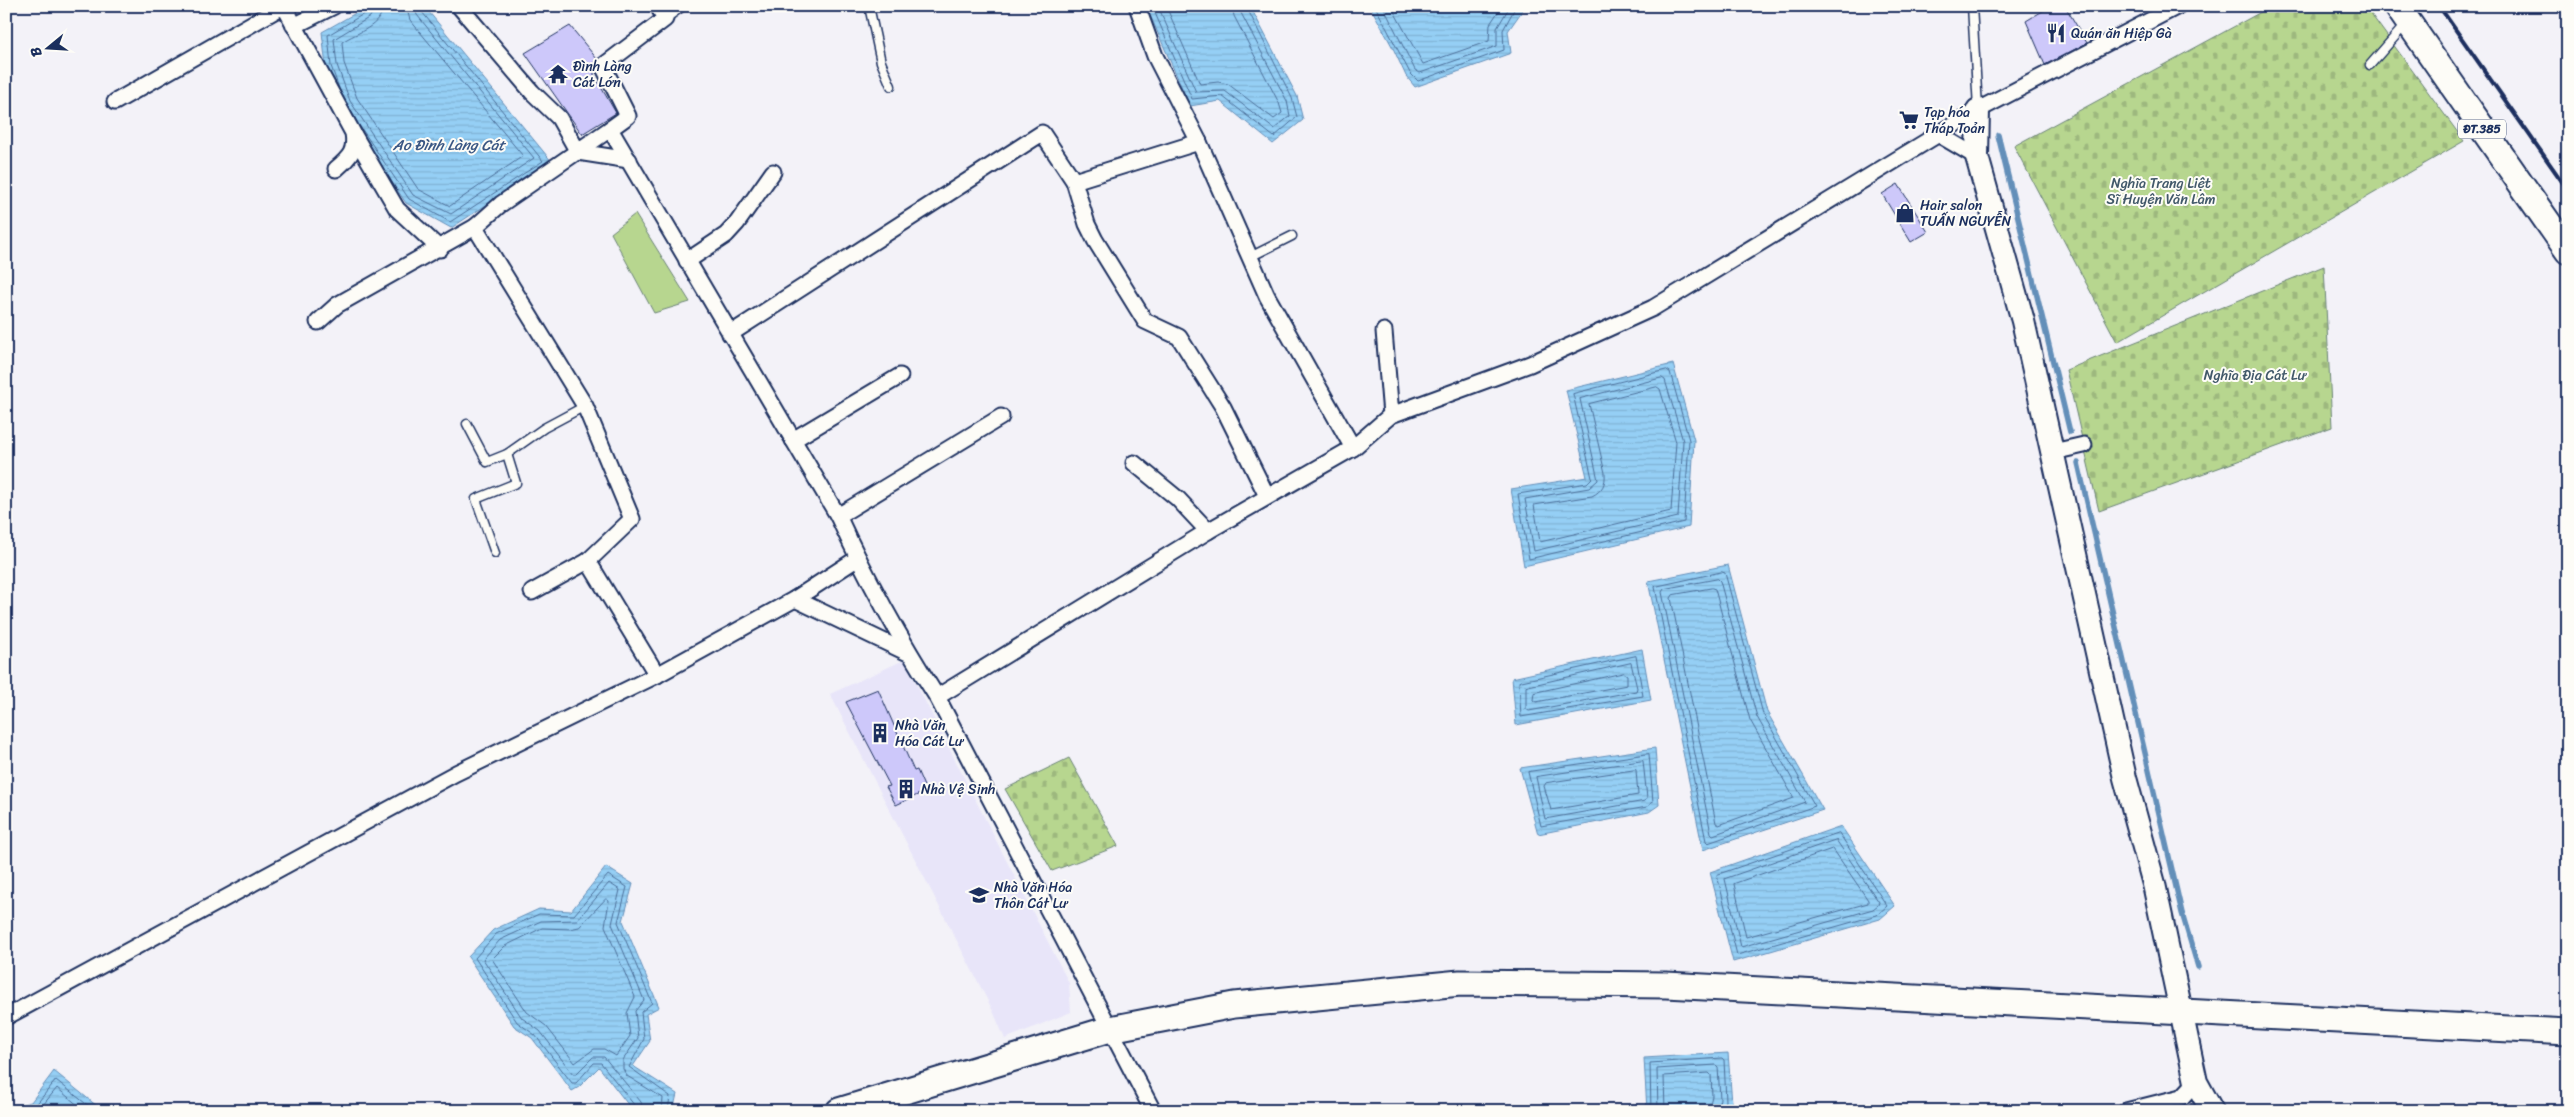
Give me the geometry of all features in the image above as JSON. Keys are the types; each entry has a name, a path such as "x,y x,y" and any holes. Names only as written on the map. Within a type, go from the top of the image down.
{"main road":[{"name":"ĐT.385","path":"2402,14 2568,251"},
{"path":"1978,110 1977,157 2015,292 2126,778 2154,884 2180,1011 2189,1089 2212,1110"},
{"path":"839,1111 1110,1029 1234,1005 1460,983 1666,985 2568,1032"}],"street":[{"path":"114,102 284,6 397,210 440,249"},
{"path":"294,26 334,6"},
{"path":"459,6 532,92 560,118 578,152"},
{"path":"1137,6 1156,56 1199,142 1267,296 1353,448"},
{"path":"937,697 1208,531 1353,448 1391,415 1530,364 1653,308 1978,110 2178,6"},
{"path":"318,322 337,305 440,249 476,227 501,204 628,116 604,66 661,12"},
{"path":"610,130 838,516 858,558 910,654 937,697 984,803 1110,1029 1153,1111"},
{"path":"336,169 351,156 355,146 353,133"},
{"path":"730,334 1042,133 1074,181 1087,224 1095,240 1145,321 1179,337 1223,407 1267,496"},
{"path":"1938,134 1977,157"},
{"path":"1074,181 1199,142"},
{"path":"578,152 629,160"},
{"path":"687,261 726,235 737,223 773,172"},
{"path":"476,227 585,406 632,519 588,561 532,592"},
{"path":"1384,331 1391,415"},
{"path":"793,440 900,376"},
{"path":"838,516 1001,417"},
{"path":"2053,452 2084,445"},
{"path":"1134,463 1178,499 1208,531"},
{"path":"6,1016 456,773 657,675 795,599 858,558"},
{"path":"588,561 657,675"},
{"path":"795,599 910,654"},
{"path":"2126,1111 2189,1089"}],"lane":[{"path":"661,12 683,6"},
{"path":"1972,6 1978,110"},
{"path":"874,8 881,62 891,86"},
{"path":"2370,65 2402,14"},
{"path":"1250,257 1292,236"},
{"path":"467,424 487,462 507,454 544,428 585,406"},
{"path":"495,553 476,499 516,483 507,454"}],"shaded area":[{"name":"Nhà Văn Hóa Thôn Cát Lư","path":"904,660 1069,983 1071,1012 1005,1039 993,1011 830,694"}],"green space":[{"name":"Nghĩa Trang Liệt Sĩ Huyện Văn Lâm","path":"2272,6 2365,6 2464,141 2117,342 2014,146"},
{"path":"635,214 690,302 654,313 611,233"},
{"name":"Nghĩa Địa Cát Lư","path":"2324,266 2332,427 2099,511 2066,370"},
{"path":"1069,758 1118,846 1052,871 1005,789"}],"water":[{"name":"Ao Đình Làng Cát","path":"368,6 424,6 552,162 451,228 406,203 340,106 326,67 322,32"},
{"path":"1146,6 1250,6 1297,96 1303,120 1273,144 1220,101 1190,106"},
{"path":"1370,6 1521,6 1522,11 1508,31 1511,53 1415,87 1406,76"},
{"path":"1673,364 1694,440 1689,527 1524,566 1511,489 1587,477 1566,390"},
{"path":"1728,565 1767,712 1823,810 1703,850 1648,581"},
{"path":"1642,649 1651,700 1516,725 1512,678"},
{"path":"1655,748 1659,805 1649,812 1538,834 1520,768"},
{"path":"1841,826 1895,906 1880,919 1733,962 1710,872"},
{"path":"606,867 633,884 623,921 659,1007 646,1014 650,1041 633,1066 677,1094 673,1111 633,1111 599,1067 579,1087 572,1091 532,1038 514,1026 468,957 493,930 539,909 571,911"},
{"path":"1728,1053 1732,1103 1725,1111 1647,1111 1644,1058"},
{"path":"54,1071 103,1111 6,1111 6,1108 31,1102"}],"building":[{"name":"Quán ăn Hiệp Gà","path":"2051,6 2065,6 2087,43 2045,65 2026,21"},
{"path":"570,26 597,59 594,66 594,75 616,113 582,134 525,53"},
{"name":"Hair salon TUẤN NGUYỄN","path":"1898,184 1928,232 1911,242 1882,194"},
{"name":"Nhà Văn Hóa Cát Lư","path":"878,689 914,771 917,770 926,791 896,805 886,787 890,786 846,702"}],"waterway":[{"path":"1998,135 2070,432"},
{"path":"2078,463 2182,913 2198,967"}],"railway":[{"path":"2439,6 2568,190"}],"place":[{"name":"Quán ăn Hiệp Gà","path":"2056,33"},
{"name":"Đình Làng Cát Lớn","path":"558,74"},
{"name":"Tạp hóa Tháp Toản","path":"1909,120"},
{"name":"Hair salon TUẤN NGUYỄN","path":"1905,213"},
{"name":"Nhà Văn Hóa Cát Lư","path":"880,733"},
{"name":"Nhà Vệ Sinh","path":"906,789"},
{"name":"Nhà Văn Hóa Thôn Cát Lư","path":"979,895"}]}
